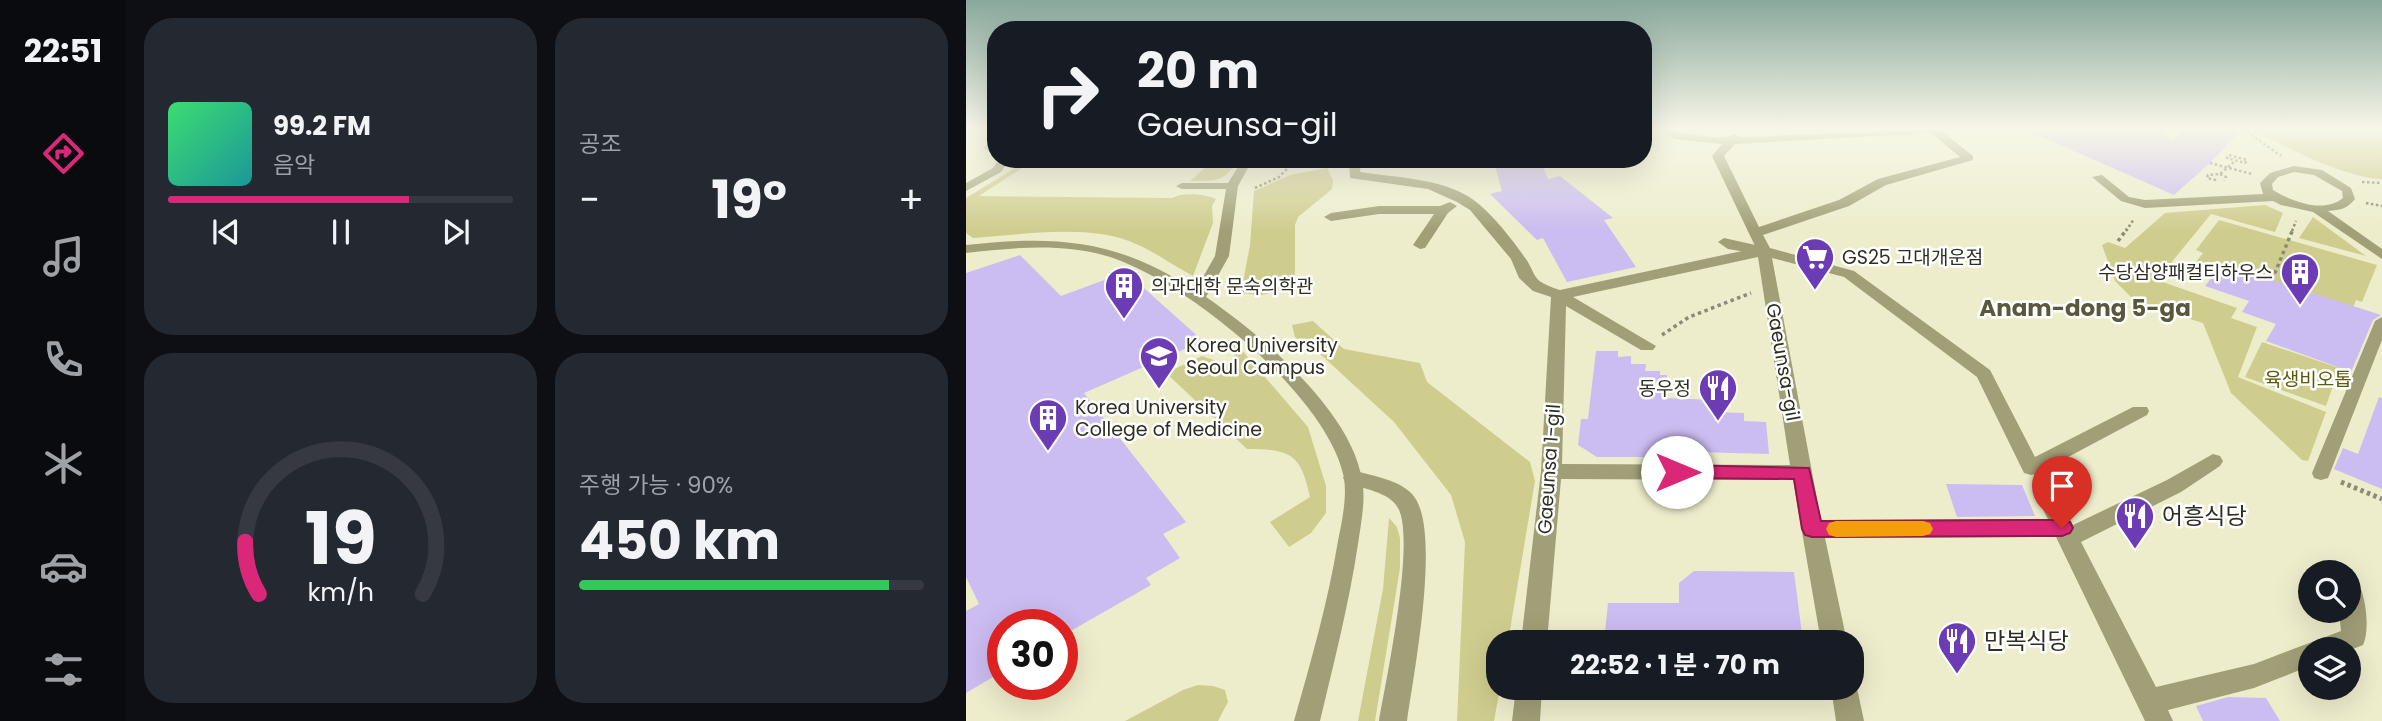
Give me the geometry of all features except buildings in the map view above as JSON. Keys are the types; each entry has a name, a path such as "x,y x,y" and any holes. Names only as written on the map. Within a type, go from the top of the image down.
{"street":[{"name":"Gaeunsa-gil","path":"1721,163 1760,242 1833,630"},
{"path":"1559,295 1760,242 1882,182 1952,163"},
{"path":"1354,168 1354,175 1431,186 1462,199 1475,207 1518,258 1524,275 1538,288 1559,295 1647,346"},
{"path":"1420,245 1443,210 1462,199"},
{"path":"1331,217 1379,210 1443,210"},
{"path":"1760,242 1849,274 1984,374 2031,468 2140,411"},
{"name":"Gaeunsa 1-gil","path":"1535,630 1551,471 1559,295"},
{"path":"1812,529 2065,533 2174,486 2214,461"},
{"path":"1551,471 1802,473"},
{"path":"1353,478 1380,486 1399,496 1412,510 1415,528 1415,557 1393,721"},
{"path":"2048,498 2154,712 2298,659"},
{"path":"1526,721 1528,700"},
{"path":"1846,700 1850,721"}],"lane":[{"path":"966,188 998,168"},
{"path":"1197,300 1222,256 1229,221 1231,189 1243,168"},
{"path":"2098,177 2125,199 2145,204 2274,197 2302,207 2317,209 2345,204 2349,200 2347,190 2328,177 2299,169 2287,170 2268,179 2264,187 2274,197"},
{"path":"1182,186 1231,189"},
{"path":"2317,209 2382,255"},
{"path":"1724,242 1733,246 1760,242"},
{"path":"966,249 1046,244 1110,253 1154,271 1253,339 1297,381 1341,441 1349,457 1353,478 1351,525 1340,594 1307,720"},
{"path":"2321,473 2382,321"}],"path":[{"path":"2210,163 2249,173"},
{"path":"2220,174 2233,163"},
{"path":"2290,163 2299,169"},
{"path":"1231,189 1247,191 1279,177 1288,168"},
{"path":"2118,241 2145,204"},
{"path":"2272,280 2302,207"},
{"path":"1647,346 1689,317 1770,286"},
{"path":"2321,473 2382,499"}],"green space":[{"path":"2322,163 2382,163 2382,179 2368,177"},
{"path":"1015,168 1022,168 979,196 1172,198 1194,194 1216,199 1212,206 1213,223 1193,276 1136,244 1098,234 1056,232 973,238 966,233 966,198"},
{"path":"1205,168 1232,168 1219,179 1190,181"},
{"path":"1327,168 1333,180 1332,189 1298,217 1295,225 1295,277 1304,277 1302,286 1261,295 1241,293 1250,245 1254,191 1290,175"},
{"path":"2265,205 2283,213 2275,232 2211,214 2157,280 2237,308 2231,318 2257,327 2238,377 2326,412 2308,461 2302,460 2231,393 2203,323 2136,302 2115,281 2102,245 2108,242 2125,248 2165,213"},
{"path":"2313,217 2366,256 2299,238"},
{"path":"2219,220 2377,265 2362,302 2356,300 2350,316 2193,266 2203,253 2196,250"},
{"path":"1313,321 1344,349 1420,363 1427,382 1530,462 1535,481 1510,630 1486,630 1486,700 1498,700 1494,721 1457,721 1465,542 1451,495 1394,422 1318,352 1295,337 1292,325"},
{"path":"1234,341 1308,427 1326,486 1326,513 1311,533 1289,547 1270,522 1310,497 1298,463 1292,457 1274,450 1247,449 1166,373 1202,356 1225,364 1239,359 1225,347"},
{"name":"육생비오톱","path":"2262,342 2339,368 2326,406 2245,377"},
{"path":"1389,518 1397,527 1400,538 1400,568 1375,721 1358,721 1383,589"},
{"path":"1198,685 1225,690 1228,702 1218,721 1125,721 1183,690"}],"slow traffic":[{"path":"1836,529 1923,529"}],"place":[{"name":"GS25 고대개운점","path":"1815,291"},
{"name":"수당삼양패컬티하우스","path":"2300,306"},
{"name":"의과대학 문숙의학관","path":"1124,320"},
{"name":"Korea University Seoul Campus","path":"1159,390"},
{"name":"동우정","path":"1718,422"},
{"name":"Korea University College of Medicine","path":"1048,452"},
{"name":"어흥식당","path":"2135,550"},
{"name":"만복식당","path":"1957,675"}],"district":[{"name":"Anam-dong 5-ga","path":"2085,308"}],"route":[{"path":"1677,472 1802,473 1812,529 2062,528"}]}
